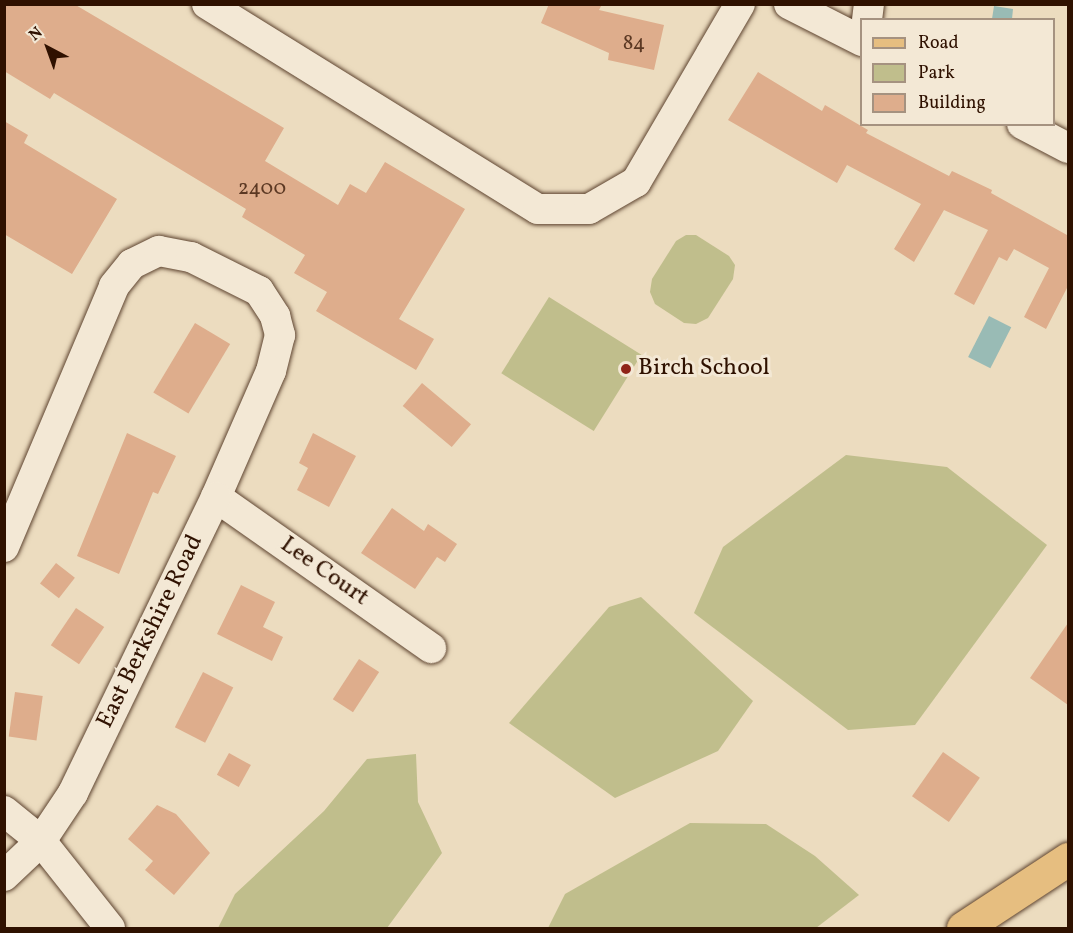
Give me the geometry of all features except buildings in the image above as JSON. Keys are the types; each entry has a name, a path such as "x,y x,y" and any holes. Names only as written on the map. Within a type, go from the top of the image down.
{"main road":[{"path":"963,928 1068,859"}],"street":[{"path":"207,4 538,209 590,209 636,182 740,4"},
{"path":"789,4 860,40"},
{"path":"1026,126 1068,148"},
{"name":"East Berkshire Road","path":"4,547 114,286 132,264 159,251 191,257 259,291 275,316 280,335 271,371 216,497 73,793 41,841 4,876"},
{"name":"Lee Court","path":"216,497 431,648"},
{"path":"4,811 41,841 110,928"}],"green space":[{"path":"686,235 696,235 729,256 735,265 733,279 708,318 696,324 684,323 655,304 650,292 652,279 676,241"},
{"path":"549,297 641,355 594,431 501,373"},
{"path":"846,455 947,467 1047,545 915,725 848,730 694,613 723,547"},
{"path":"641,597 753,701 718,751 615,798 509,723 609,607"},
{"path":"416,754 418,802 442,853 387,928 218,928 235,894 324,811 367,759"},
{"path":"690,823 766,824 815,856 859,895 816,928 548,928 565,894"}],"water":[{"path":"994,6 1013,9 1012,18 992,18"},
{"path":"989,316 1011,327 990,368 968,357"}],"place":[{"name":"Birch School","path":"626,369"}]}
